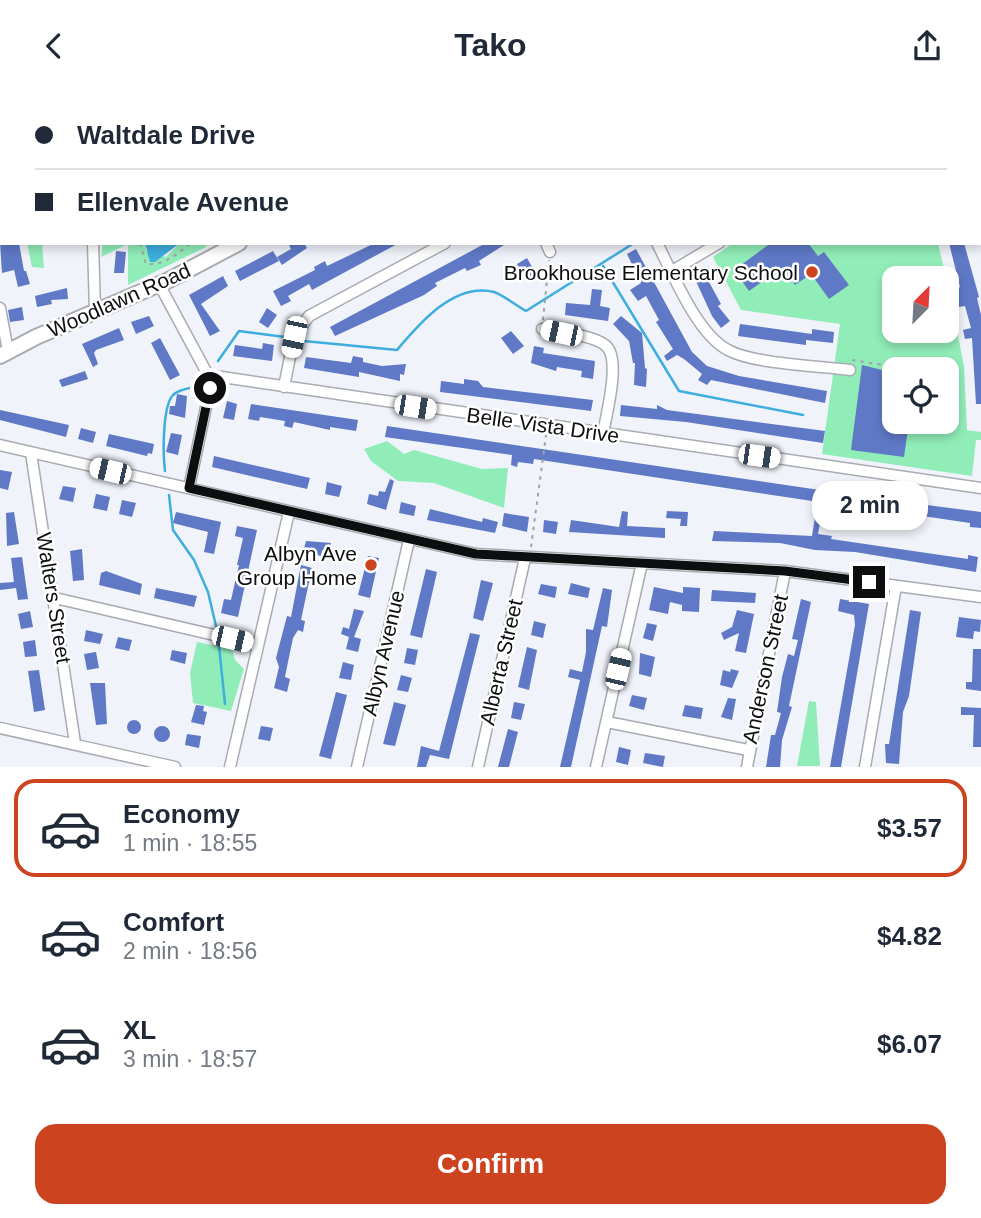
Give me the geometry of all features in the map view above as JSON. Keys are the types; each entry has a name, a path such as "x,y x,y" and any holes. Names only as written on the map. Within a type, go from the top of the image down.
{"street":[{"path":"93,245 95,311"},
{"name":"Woodlawn Road","path":"4,353 159,284 235,245"},
{"path":"284,387 294,337 309,316 441,245"},
{"path":"658,245 698,319 719,345 743,356 818,366 851,365"},
{"path":"672,271 716,245"},
{"path":"159,284 208,375 209,401 189,488"},
{"path":"0,308 4,353"},
{"path":"542,329 599,341 609,349 614,363 603,434"},
{"name":"Belle Vista Drive","path":"208,375 547,427 981,488"},
{"path":"0,445 476,554 785,571 981,597"},
{"name":"Walters Street","path":"32,453 75,743"},
{"path":"229,767 289,512"},
{"name":"Albyn Avenue","path":"357,767 409,540"},
{"name":"Alberta Street","path":"478,767 528,558"},
{"path":"596,767 642,563"},
{"name":"Anderson Street","path":"747,767 748,750 785,571"},
{"path":"865,767 896,586"},
{"path":"55,598 257,645"},
{"path":"607,722 748,750"},
{"path":"0,728 175,767"}],"path":[{"path":"141,245 146,264 150,265 163,264 188,245"},
{"path":"542,329 548,248"},
{"path":"851,365 882,367"},
{"path":"528,558 547,427"}],"green space":[{"path":"27,245 42,245 44,268 32,267"},
{"path":"103,245 126,245 101,257"},
{"path":"128,245 145,245 146,251 166,257 178,245 206,245 206,247 128,285"},
{"path":"730,245 938,245 943,266 882,266 882,343 959,341 964,366 967,430 981,432 981,440 976,440 972,476 822,454 840,324 741,310 713,257"},
{"path":"387,441 404,454 414,450 482,469 508,468 504,508 434,483 398,481 371,461 364,449"},
{"path":"197,642 232,649 235,660 244,669 231,711 193,703 190,673"},
{"path":"809,701 816,702 820,766 797,766"}],"water":[{"path":"146,245 177,245 155,262 150,262"}],"building":[{"path":"0,245 19,245 24,271 30,284 18,287 14,270 2,273"},
{"path":"289,245 305,245 307,248 282,265 277,257 291,249"},
{"path":"371,245 395,245 312,290 309,284 288,296 291,301 281,306 273,291 315,270 314,267 325,261 327,266"},
{"path":"482,245 504,245 479,261 481,265 467,271 465,268 435,283 437,286 424,295 335,336 330,327"},
{"name":"Brookhouse Elementary School","path":"768,245 810,245 818,256 824,252 849,285 829,299 811,274 795,285 783,267 749,291 734,270"},
{"path":"950,245 965,245 979,297 981,404 976,404 972,338 965,339 963,330 971,328 965,306 959,307 959,266 955,266"},
{"path":"636,249 692,352 707,366 739,376 827,391 825,403 711,380 707,385 698,380 702,374 684,359 677,355 667,361 664,356 673,349 656,322 659,320 646,296 638,301 630,290 641,283 627,254"},
{"path":"116,251 126,252 124,273 114,273"},
{"path":"273,251 279,261 240,281 235,271"},
{"path":"527,258 536,274 526,279 517,264"},
{"path":"709,267 715,278 709,282 721,304 718,306 730,321 721,328 712,316 694,277"},
{"path":"223,276 228,286 201,304 220,331 210,336 189,295"},
{"path":"67,288 68,299 51,300 52,304 37,307 35,296"},
{"path":"592,289 602,290 600,306 610,308 608,321 565,315 566,303 590,305"},
{"path":"22,307 24,320 10,322 8,310"},
{"path":"267,308 277,315 268,328 259,322"},
{"path":"149,316 154,326 136,334 131,322"},
{"path":"621,316 642,333 647,369 646,387 634,385 635,363 629,341 613,324"},
{"path":"740,324 812,334 812,329 834,332 833,343 806,340 806,345 738,336"},
{"path":"119,328 124,340 96,350 94,353 98,364 93,367 82,344"},
{"path":"511,331 524,346 513,354 501,338"},
{"path":"160,338 180,375 170,380 151,343"},
{"path":"263,343 274,345 272,361 233,356 235,345 262,349"},
{"path":"534,346 544,348 543,353 595,361 593,379 581,377 582,371 557,367 556,371 531,363"},
{"path":"353,356 363,358 363,362 382,366 406,364 404,375 400,374 400,381 359,372 359,377 304,368 306,357 351,363"},
{"path":"862,365 882,370 882,434 907,434 904,457 851,450"},
{"path":"85,371 88,379 62,387 59,380"},
{"path":"464,379 478,381 483,387 593,400 591,411 440,392 441,381 464,384"},
{"path":"177,394 187,396 185,418 169,414 170,406 175,406"},
{"path":"227,401 237,404 234,420 223,418"},
{"path":"251,404 358,420 356,431 330,427 330,430 294,422 292,428 284,426 285,421 260,417 259,421 248,419"},
{"path":"621,405 657,409 657,405 667,410 825,431 823,443 686,422 620,416"},
{"path":"0,410 69,425 66,437 0,420"},
{"path":"387,426 840,493 839,505 534,459 533,464 518,462 517,467 511,465 512,455 385,437"},
{"path":"81,428 96,432 93,443 78,439"},
{"path":"171,433 182,435 178,455 166,452"},
{"path":"109,434 154,444 152,454 148,453 147,456 106,446"},
{"path":"214,456 310,478 307,489 212,467"},
{"path":"0,470 12,472 8,490 0,488"},
{"path":"390,479 394,481 386,510 367,504 369,494 378,496 379,491 385,492"},
{"path":"327,482 342,486 339,497 325,494"},
{"path":"63,486 76,488 73,502 59,499"},
{"path":"96,494 110,497 107,511 93,508"},
{"path":"857,496 981,512 981,528 970,527 970,523 855,506"},
{"path":"122,500 136,503 132,517 119,514"},
{"path":"401,502 416,506 414,516 399,513"},
{"path":"430,509 482,522 483,518 498,522 495,533 427,520"},
{"path":"622,511 628,512 627,526 665,528 665,538 569,532 571,520 619,527"},
{"path":"667,511 688,512 687,526 680,526 681,519 666,518"},
{"path":"14,512 19,544 7,546 6,513"},
{"path":"176,512 221,522 214,554 204,552 208,532 173,523"},
{"path":"504,513 529,517 527,532 502,526"},
{"path":"815,517 821,518 818,534 832,536 831,539 968,559 968,555 978,557 976,572 780,543 712,541 714,531 812,536"},
{"path":"544,520 558,522 556,534 543,532"},
{"path":"237,526 257,530 238,617 221,613 224,599 231,600 239,565 243,538 235,536"},
{"path":"306,541 331,543 329,552 322,550 321,556 303,552"},
{"path":"82,549 84,580 73,581 70,551"},
{"path":"368,556 379,558 370,598 358,595"},
{"path":"22,557 28,599 18,600 16,588 0,590 0,583 14,582 11,558"},
{"path":"301,565 312,568 301,620 305,621 303,632 298,630 293,638 288,662 285,677 290,679 287,692 274,688 279,667 276,658 287,616 291,617"},
{"path":"426,569 437,572 422,638 410,635"},
{"path":"106,571 142,584 140,595 99,585 101,573"},
{"path":"481,580 493,583 483,621 473,618"},
{"path":"571,583 590,588 588,598 568,594"},
{"path":"541,584 557,587 555,598 538,594"},
{"path":"654,587 683,593 683,587 700,588 699,612 682,611 682,605 670,602 668,614 649,610"},
{"path":"156,588 197,596 194,607 154,598"},
{"path":"603,588 612,590 607,627 602,626 571,767 560,767 580,680 568,677 570,669 582,672 586,652 586,629 593,630"},
{"path":"712,590 756,593 755,603 711,601"},
{"path":"801,599 811,602 789,706 792,707 782,740 780,767 766,767 771,735 775,735 781,713 777,712 782,677 788,654 794,656 798,640 792,639"},
{"path":"840,599 869,604 841,767 830,767 855,625 854,615 838,611"},
{"path":"354,609 364,611 354,637 361,639 358,652 346,649 349,637 341,634 343,627 349,629"},
{"path":"737,610 754,614 746,653 735,651 739,633 724,640 721,633 732,627"},
{"path":"910,610 921,612 909,696 903,712 899,764 886,763 885,744 889,744"},
{"path":"30,611 33,627 21,629 18,614"},
{"path":"959,617 981,620 980,632 974,631 973,639 956,637"},
{"path":"534,621 546,624 543,638 531,635"},
{"path":"647,623 657,625 653,641 643,638"},
{"path":"86,630 103,634 100,644 84,641"},
{"path":"470,633 480,635 449,759 430,755 426,767 417,767 421,746 439,751"},
{"path":"118,637 132,640 129,651 115,648"},
{"path":"35,640 37,656 25,657 23,642"},
{"path":"527,647 537,650 529,690 518,687"},
{"path":"407,648 418,650 415,665 404,663"},
{"path":"973,649 981,649 981,691 966,689 966,682 972,682"},
{"path":"172,650 187,653 185,664 170,660"},
{"path":"96,652 99,668 87,670 84,654"},
{"path":"640,653 655,657 651,677 639,674"},
{"path":"343,662 354,665 351,680 339,678"},
{"path":"731,669 739,671 732,688 720,685 723,670 730,672"},
{"path":"39,670 45,710 34,712 28,671"},
{"path":"401,675 412,678 408,692 397,690"},
{"path":"90,683 105,683 107,724 96,725"},
{"path":"336,692 347,695 331,759 319,756"},
{"path":"632,695 647,698 644,710 629,706"},
{"path":"728,698 736,699 732,720 721,717"},
{"path":"394,702 406,705 395,746 383,744"},
{"path":"514,702 525,704 521,720 511,718"},
{"path":"196,705 204,706 203,711 207,712 204,725 191,722"},
{"path":"685,705 703,708 701,719 682,716"},
{"path":"961,707 981,708 981,747 973,747 974,715 961,715"},
{"path":"131,720 137,720 141,727 137,734 131,734 127,730 127,724"},
{"path":"162,726 170,734 162,742 154,734"},
{"path":"261,726 273,728 270,741 258,739"},
{"path":"508,729 518,732 509,767 498,767"},
{"path":"187,734 201,736 199,748 185,745"},
{"path":"619,747 631,750 628,765 616,762"},
{"path":"645,753 665,756 663,767 643,763"}],"waterway":[{"path":"304,341 397,350 439,307 465,293 494,292 526,311 631,245"},
{"path":"603,266 679,391 803,415"},
{"path":"218,361 239,331 285,337"},
{"path":"165,471 164,432 169,401 178,391 199,386"},
{"path":"169,495 173,530 194,560 208,592 216,626"},
{"path":"219,646 225,704"}],"place":[{"name":"Brookhouse Elementary School","path":"812,272"},
{"name":"Albyn Ave Group Home","path":"371,565"}],"route":[{"path":"210,388 189,488 476,554 785,571 869,582"}]}
